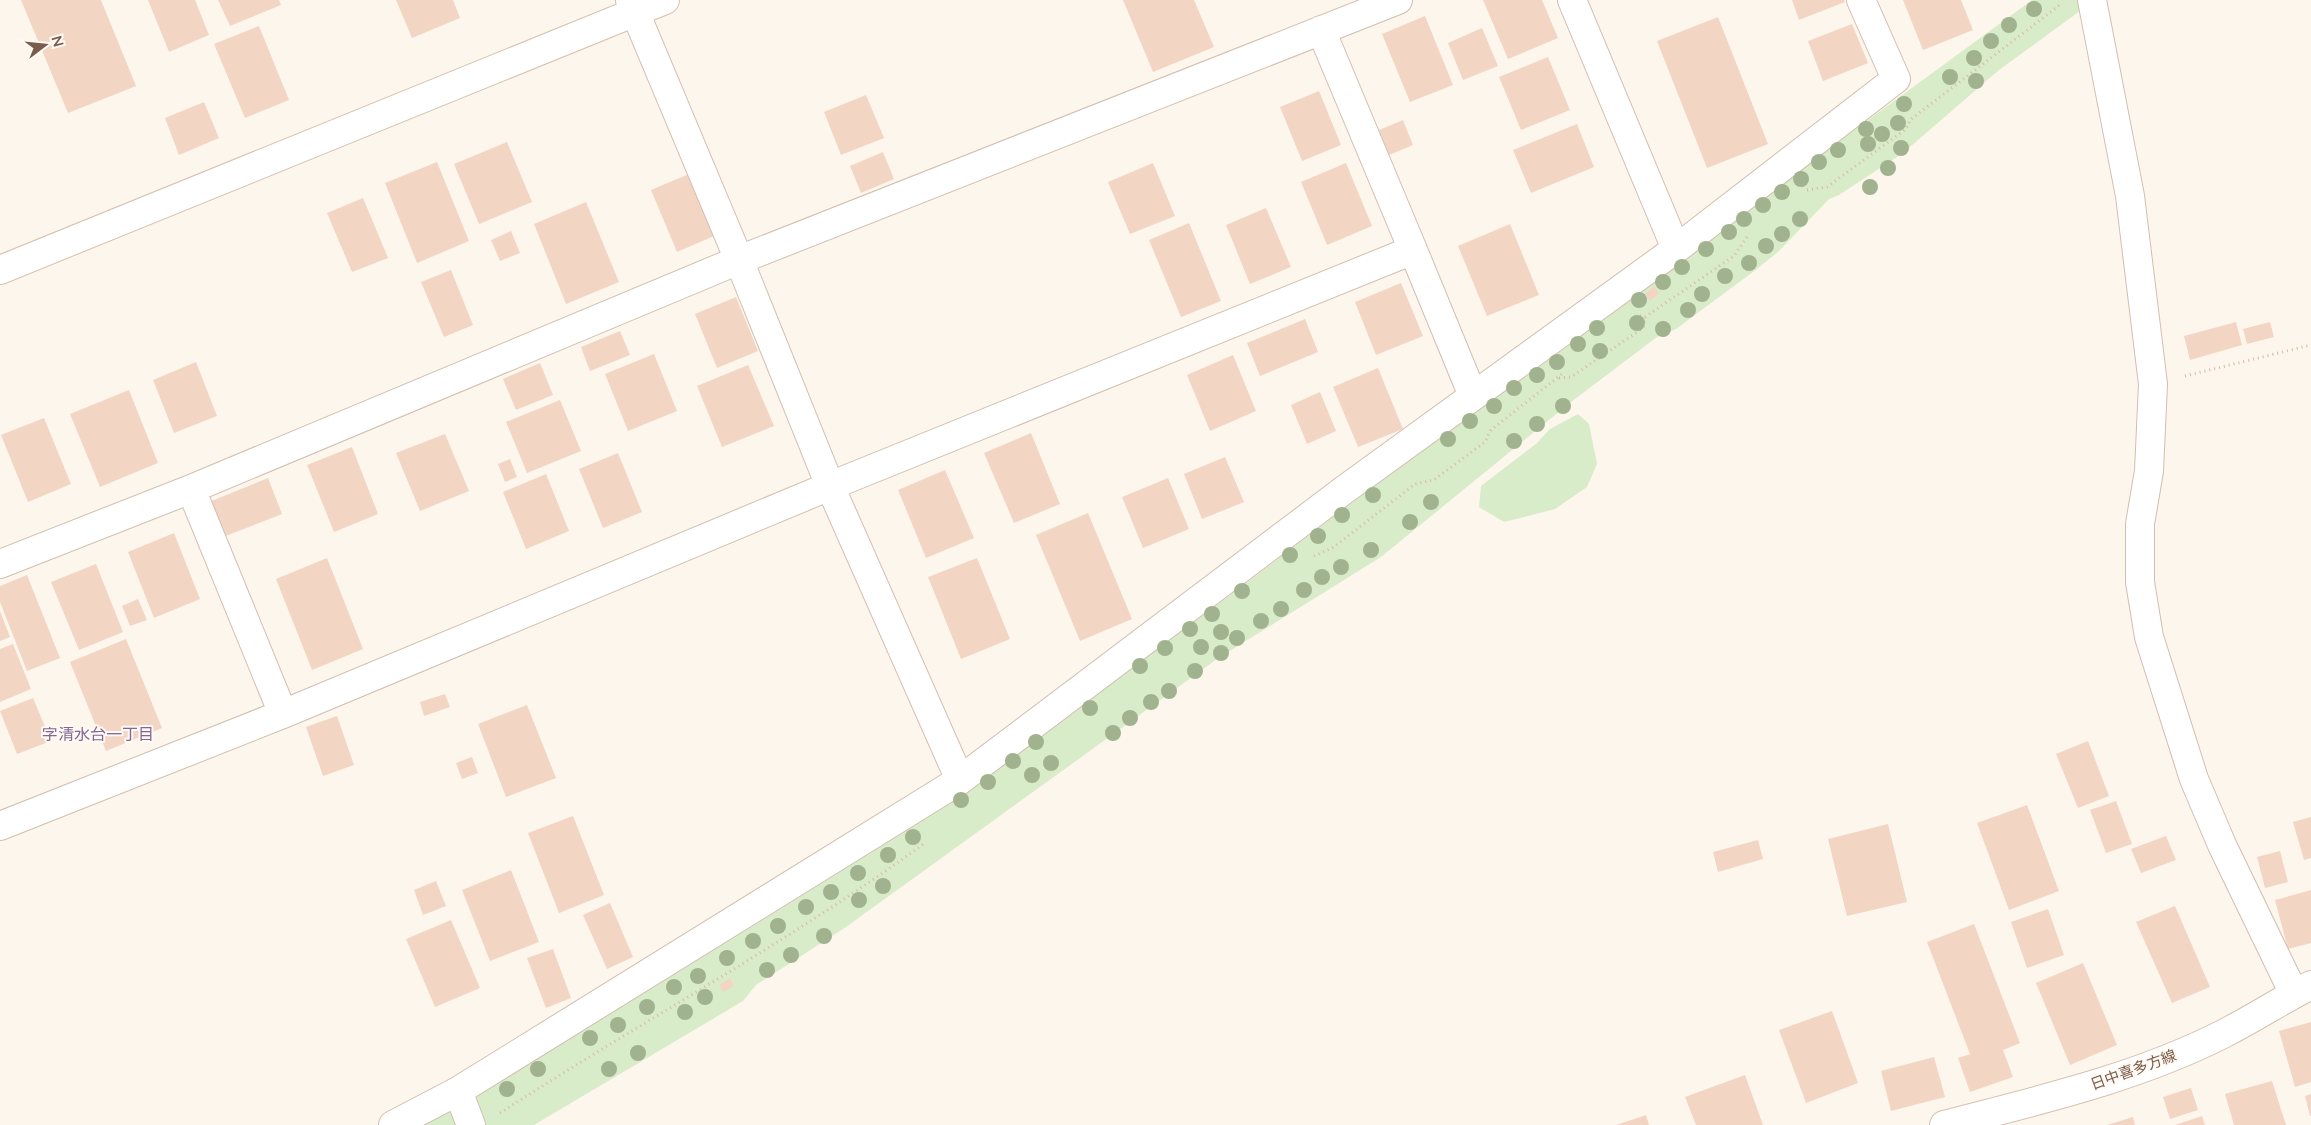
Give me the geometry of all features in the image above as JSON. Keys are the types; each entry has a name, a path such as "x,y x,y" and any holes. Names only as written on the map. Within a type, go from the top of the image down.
{"street":[{"path":"0,270 632,6 666,0"},
{"path":"0,564 191,489 739,260 1398,0"},
{"path":"1572,0 1676,248"},
{"path":"393,1125 458,1091 960,780 1328,502 1676,248 1896,80 1861,0"},
{"path":"2092,0 2130,196 2153,384 2149,471 2140,524 2140,582 2149,637 2194,779 2222,845 2303,989"},
{"path":"632,6 739,260 830,486 960,780"},
{"path":"1320,30 1473,396"},
{"path":"0,826 283,714 830,486 1413,250"},
{"path":"191,489 283,714"},
{"name":"日中喜多方線","path":"1944,1125 2086,1087 2142,1068 2224,1034 2303,989"},
{"path":"458,1091 471,1125"}],"path":[{"path":"1559,378 1571,377 1642,328 1645,317"},
{"path":"2153,384 2311,345"}],"green space":[{"path":"2032,0 2082,0 2084,8 1999,70 1903,153 1839,195 1829,199 1779,251 1757,269 1676,329 1657,337 1571,402 1381,557 1217,659 846,927 756,985 743,1001 534,1125 418,1125 899,831 940,810 1233,593 1543,358"},
{"path":"1578,414 1589,424 1597,464 1587,487 1555,509 1504,522 1479,507 1481,486 1537,443 1550,429"}],"building":[{"path":"21,0 101,0 136,86 68,113"},
{"path":"148,0 195,0 209,35 169,52"},
{"path":"218,0 279,0 281,5 230,26"},
{"path":"396,0 453,0 460,18 412,38"},
{"path":"1123,0 1194,0 1214,47 1153,72"},
{"path":"1483,0 1542,0 1558,38 1508,59"},
{"path":"1792,0 1844,0 1845,2 1799,20"},
{"path":"1903,0 1961,0 1973,30 1923,50"},
{"path":"1425,16 1453,85 1410,102 1382,34"},
{"path":"1718,17 1768,144 1707,168 1657,41"},
{"path":"1852,24 1868,63 1823,81 1808,41"},
{"path":"259,26 289,100 245,118 214,44"},
{"path":"1482,28 1498,66 1463,80 1448,43"},
{"path":"1548,57 1570,110 1521,130 1499,77"},
{"path":"1319,91 1341,145 1302,161 1280,107"},
{"path":"866,95 884,138 841,155 824,112"},
{"path":"204,102 219,138 179,155 165,118"},
{"path":"1403,120 1413,145 1389,155 1379,130"},
{"path":"1577,124 1594,167 1531,193 1513,150"},
{"path":"507,142 532,202 479,224 454,164"},
{"path":"883,152 894,179 861,193 850,166"},
{"path":"437,162 469,241 417,263 385,183"},
{"path":"1153,163 1175,216 1130,234 1108,182"},
{"path":"1346,163 1372,226 1327,245 1301,182"},
{"path":"689,174 714,236 677,252 651,190"},
{"path":"363,198 388,258 352,272 327,213"},
{"path":"586,202 619,282 566,304 534,224"},
{"path":"1266,208 1291,267 1250,284 1226,225"},
{"path":"1189,223 1221,301 1181,317 1149,240"},
{"path":"1510,224 1539,295 1487,316 1458,246"},
{"path":"511,231 520,253 500,261 491,240"},
{"path":"451,270 473,325 444,337 421,282"},
{"path":"1401,283 1423,336 1376,355 1355,302"},
{"path":"1654,286 1659,293 1650,301 1645,294"},
{"path":"736,297 758,351 717,368 695,314"},
{"path":"1305,319 1318,352 1260,376 1247,343"},
{"path":"2236,322 2242,345 2190,360 2184,336"},
{"path":"2270,322 2274,337 2247,344 2243,329"},
{"path":"620,331 630,355 590,371 581,347"},
{"path":"654,354 677,411 628,431 605,374"},
{"path":"1233,355 1256,411 1210,431 1187,375"},
{"path":"196,362 217,416 174,433 153,380"},
{"path":"540,363 553,395 516,410 503,379"},
{"path":"748,365 774,426 722,447 697,386"},
{"path":"1378,368 1403,429 1358,447 1333,387"},
{"path":"129,390 158,463 100,487 70,414"},
{"path":"1320,392 1336,431 1307,444 1291,405"},
{"path":"560,400 581,451 527,473 506,422"},
{"path":"44,418 71,484 28,502 1,435"},
{"path":"1031,433 1060,504 1014,523 984,453"},
{"path":"445,434 469,491 420,511 396,453"},
{"path":"352,447 378,514 334,532 307,465"},
{"path":"618,453 642,512 603,528 579,469"},
{"path":"1225,457 1244,502 1202,519 1184,474"},
{"path":"510,459 517,477 505,482 498,464"},
{"path":"945,470 974,538 926,558 898,490"},
{"path":"546,474 569,531 526,549 503,492"},
{"path":"268,478 282,514 223,537 209,502"},
{"path":"1168,478 1189,529 1143,548 1122,497"},
{"path":"1088,513 1132,619 1080,641 1036,535"},
{"path":"174,533 200,599 154,618 128,552"},
{"path":"327,558 363,649 312,670 276,579"},
{"path":"977,558 1010,639 961,659 928,577"},
{"path":"96,564 123,632 79,650 51,582"},
{"path":"27,575 60,658 27,671 0,602 0,586"},
{"path":"138,599 147,620 130,626 122,606"},
{"path":"0,611 10,637 0,641"},
{"path":"126,639 162,728 106,751 70,662"},
{"path":"13,644 31,689 0,702 0,649"},
{"path":"445,694 450,707 424,716 420,702"},
{"path":"33,698 51,741 17,754 0,711"},
{"path":"527,705 556,778 506,797 478,724"},
{"path":"337,716 354,765 323,776 306,727"},
{"path":"2088,741 2109,796 2078,808 2056,754"},
{"path":"472,757 478,773 462,779 456,763"},
{"path":"2116,801 2132,844 2106,853 2090,810"},
{"path":"2027,805 2059,891 2009,910 1977,823"},
{"path":"573,816 604,895 559,913 528,833"},
{"path":"2311,817 2311,858 2304,860 2293,822"},
{"path":"1888,824 1907,902 1847,916 1828,839"},
{"path":"2166,836 2176,860 2141,873 2131,849"},
{"path":"1758,840 1763,859 1718,872 1713,852"},
{"path":"2280,851 2288,882 2265,888 2257,857"},
{"path":"511,870 539,942 490,961 462,890"},
{"path":"436,881 446,906 423,915 414,890"},
{"path":"2311,890 2311,943 2288,949 2275,900"},
{"path":"610,903 633,957 607,969 583,915"},
{"path":"2175,906 2210,987 2172,1003 2136,922"},
{"path":"2048,909 2064,955 2027,968 2011,922"},
{"path":"451,920 480,988 435,1007 406,939"},
{"path":"1974,924 2020,1043 2003,1050 2013,1077 1970,1092 1958,1058 1970,1054 1927,942"},
{"path":"553,949 571,998 546,1008 527,958"},
{"path":"2083,963 2117,1045 2070,1065 2036,983"},
{"path":"730,978 734,986 723,992 719,985"},
{"path":"1832,1011 1858,1083 1806,1103 1779,1030"},
{"path":"2311,1022 2311,1082 2295,1087 2279,1031"},
{"path":"1934,1057 1945,1097 1891,1111 1881,1071"},
{"path":"1745,1075 1763,1125 1696,1125 1685,1097"},
{"path":"2272,1081 2286,1125 2234,1125 2225,1094"},
{"path":"2191,1088 2198,1110 2170,1119 2163,1097"},
{"path":"2311,1094 2311,1116 2310,1116 2305,1096"},
{"path":"1646,1115 1649,1125 1616,1125"},
{"path":"2202,1116 2205,1125 2175,1125"},
{"path":"2133,1117 2135,1125 2107,1125"}],"district":[{"name":"字清水台一丁目","path":"98,733"}]}
